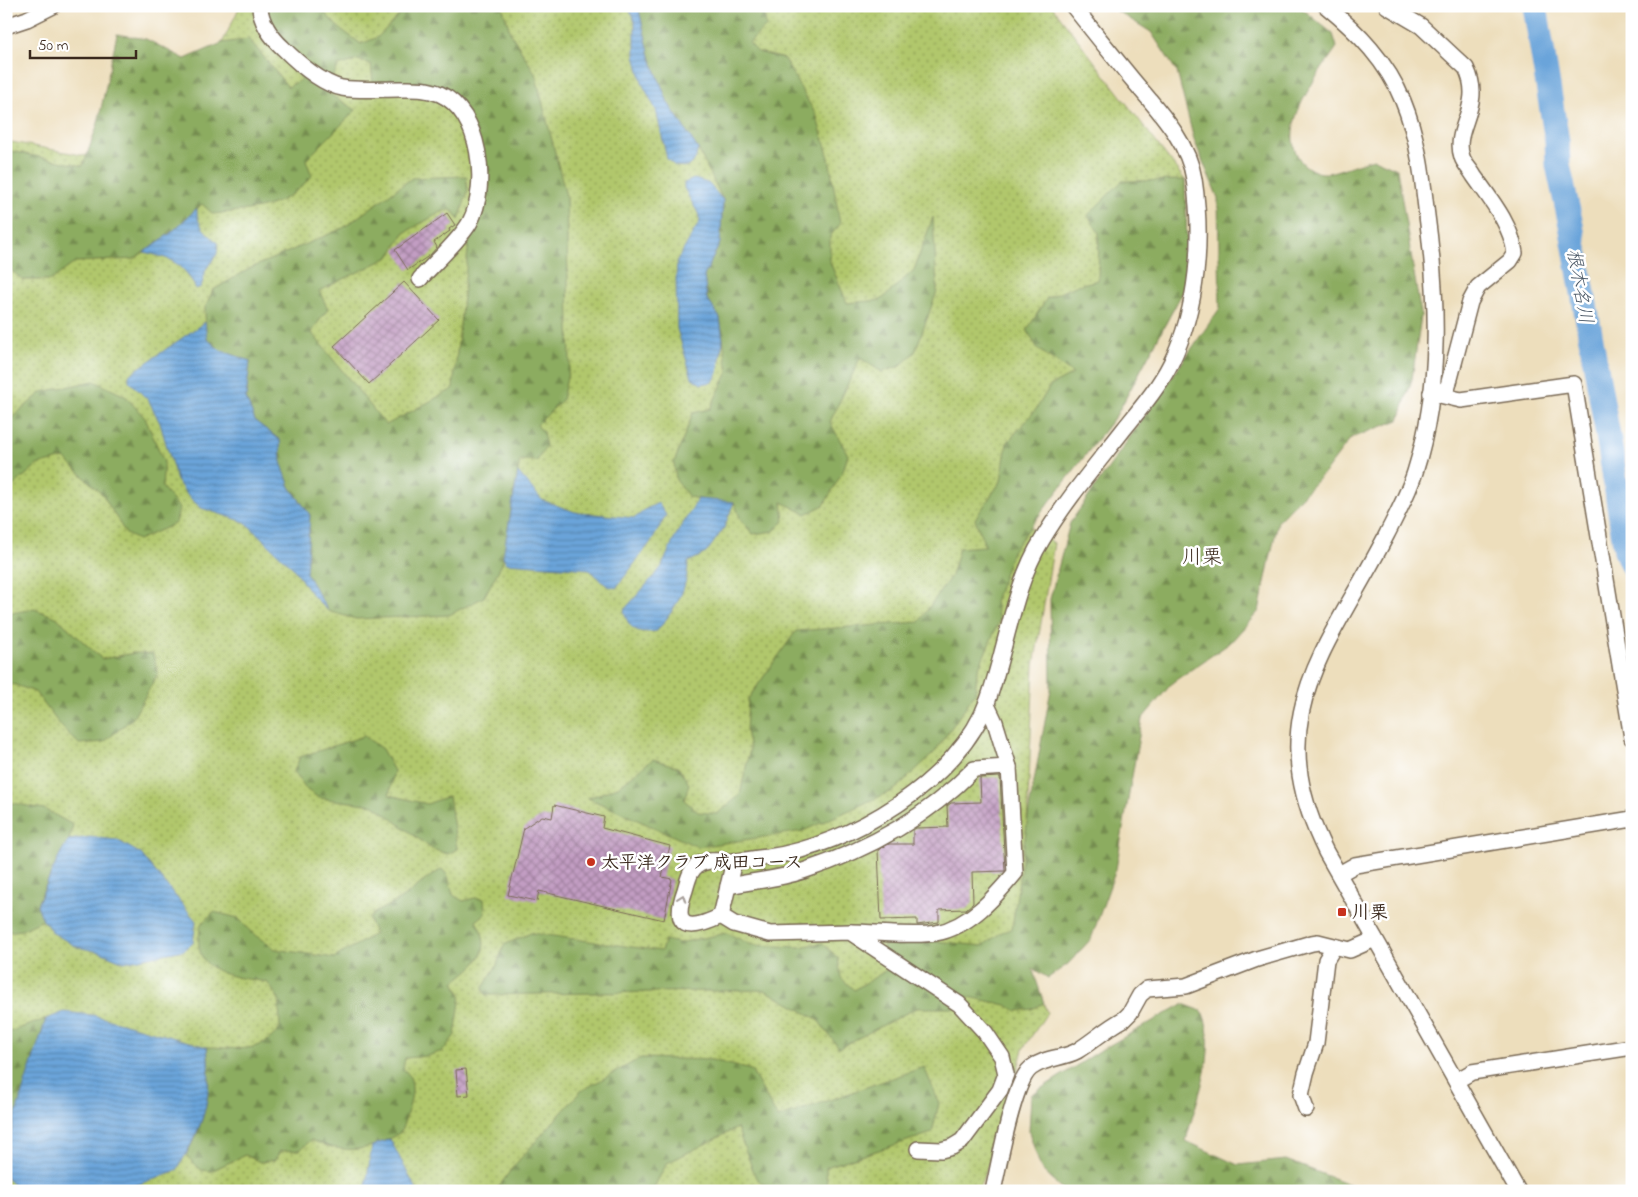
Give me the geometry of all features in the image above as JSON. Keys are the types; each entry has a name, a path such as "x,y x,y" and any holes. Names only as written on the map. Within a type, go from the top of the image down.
{"street":[{"path":"6,26 27,19 53,6"},
{"path":"260,6 260,13 267,29 279,45 303,67 340,88 425,90 440,93 457,104 470,122 475,138 479,165 478,192 470,221 420,279"},
{"path":"721,916 692,926 686,924 680,918 678,910 691,872 696,865 721,860 734,861 787,854 825,843 902,802 934,776 961,748 986,704 1026,570 1041,540 1092,470 1152,394 1171,363 1187,322 1197,279 1194,176 1185,149 1167,122 1073,6"},
{"path":"1326,6 1352,27 1385,67 1403,102 1412,127 1420,161 1432,249 1435,353 1424,438 1408,491 1382,544 1325,647 1306,689 1301,711 1297,752 1302,792 1314,827 1338,874 1518,1191"},
{"path":"1387,6 1421,26 1466,68 1470,77 1473,100 1464,129 1462,156 1504,220 1514,246 1513,258 1478,287 1470,302 1448,386 1444,390 1431,393"},
{"path":"1431,393 1461,400 1574,384 1632,738"},
{"path":"721,916 734,924 770,934 850,932 936,933 955,926 995,897 1015,873 1009,767 995,722 986,704"},
{"path":"728,886 801,872 869,846 932,808 974,769 1009,767"},
{"path":"1338,874 1355,866 1632,819"},
{"path":"721,916 734,861"},
{"path":"850,932 959,1004 985,1032 1002,1058 1006,1074 1000,1090 962,1141 952,1147 941,1150 918,1149"},
{"path":"993,1191 1018,1087 1030,1068 1046,1059 1066,1056 1077,1051 1124,1019 1134,1007 1140,995 1147,990 1186,986 1245,963 1312,943 1318,942 1350,950 1375,939"},
{"path":"1306,1109 1301,1095 1316,1043 1326,960 1334,947"},
{"path":"1456,1081 1472,1072 1632,1047"}],"green space":[{"name":"太平洋クラブ 成田コース","path":"240,6 1052,6 1185,180 1188,282 1117,414 1029,527 1054,543 1034,666 1022,940 1047,1013 1023,1049 1006,1117 978,1191 6,1191 6,141 87,156 212,64"},
{"path":"264,6 318,6 338,27 361,44 378,37 408,6 502,6 511,34 535,73 566,196 570,364 562,400 537,425 543,432 546,446 537,461 520,460 502,564 484,597 449,615 356,619 328,611 306,573 310,515 290,487 280,462 280,440 255,421 246,398 250,361 220,350 206,339 205,308 213,290 251,268 343,228 412,178 466,176 468,190 459,220 452,210 443,211 404,233 389,257 319,291 328,309 311,332 386,425 453,389 469,242 484,179 459,104 431,83 373,82 371,64 358,60 338,66 326,92 356,110 306,160 312,176 290,196 255,209 213,214 202,204 172,232 134,259 76,262 51,280 23,280 6,266 6,150 83,166 98,123 117,34 146,39 185,59 222,43 249,39 288,87 302,79 265,22"},
{"path":"638,6 763,6 766,26 749,43 758,52 784,59 816,115 829,158 840,224 830,236 830,262 847,303 881,300 914,270 933,217 937,291 915,352 900,366 882,372 860,358 830,422 848,455 843,471 824,505 806,514 782,502 784,521 774,531 753,534 741,520 734,502 715,502 689,497 676,480 674,463 693,413 710,409 728,372 720,318 707,299 704,276 720,243 723,200 698,149 668,103 650,56"},
{"path":"1109,6 1299,6 1333,34 1337,47 1302,101 1293,132 1294,146 1302,163 1311,170 1323,173 1374,159 1397,169 1421,316 1412,379 1399,420 1351,438 1326,471 1278,521 1259,611 1230,643 1173,682 1142,719 1116,869 1091,939 1068,964 1048,978 1032,968 1044,1003 1032,1009 1017,1011 1006,1005 965,996 953,1008 916,1008 839,1048 817,1019 765,990 486,995 483,988 497,965 504,945 531,933 661,951 665,940 679,943 727,933 752,945 799,947 822,943 838,958 841,978 854,990 890,968 881,953 885,943 897,937 982,946 1002,932 1012,929 1030,803 1051,689 1050,599 1070,523 1220,308 1218,198 1194,140 1177,72 1151,32"},
{"path":"1185,180 1188,282 1117,414 1012,551 995,602 999,621 977,672 975,693 934,753 894,790 803,831 698,847 588,798 618,787 653,759 678,767 689,784 684,800 698,812 717,814 740,795 750,749 746,731 748,699 796,631 919,622 951,576 959,548 985,546 975,519 1001,481 1007,443 1037,408 1050,386 1073,374 1038,349 1027,330 1047,298 1078,285 1098,280 1099,233 1088,215 1122,181"},
{"path":"94,381 125,396 145,418 164,462 162,487 179,508 176,523 138,540 126,534 103,495 64,458 37,465 6,492 6,423 42,392"},
{"path":"34,609 56,617 102,659 135,653 153,654 158,673 133,718 104,742 79,744 60,725 35,692 13,684 6,688 6,614"},
{"path":"364,736 382,749 394,771 389,795 427,804 449,796 457,849 448,854 432,849 374,805 319,798 307,790 294,771 300,757"},
{"path":"6,802 44,809 73,825 69,840 61,852 37,904 43,920 22,930 6,932"},
{"path":"442,869 448,876 453,895 463,901 475,898 484,899 485,914 476,921 484,941 483,949 476,963 454,982 461,995 455,1035 443,1051 427,1056 405,1058 403,1069 409,1075 412,1090 409,1108 401,1132 378,1144 357,1149 336,1148 311,1140 300,1150 280,1151 275,1160 260,1162 245,1155 211,1171 201,1170 186,1155 199,1128 206,1103 209,1077 207,1047 247,1048 263,1043 280,1029 279,999 267,982 226,974 208,965 202,957 199,947 201,924 214,912 238,918 252,933 275,949 334,958 375,934 369,919 379,910 395,903"},
{"path":"1183,1004 1202,1011 1207,1027 1208,1043 1204,1076 1186,1141 1238,1165 1286,1160 1354,1186 1356,1191 1064,1191 1041,1169 1029,1132 1031,1095 1101,1050"},
{"path":"46,1019 6,1150 6,1033"},
{"path":"641,1058 712,1060 751,1070 778,1118 924,1067 939,1103 932,1133 826,1167 827,1191 772,1191 756,1178 737,1128 667,1163 652,1191 496,1191 513,1167 581,1091"}],"water":[{"path":"628,6 638,6 650,56 668,103 698,149 695,160 687,167 675,166 667,159 656,110 643,85 635,56 635,22"},
{"path":"694,179 708,183 723,200 720,243 704,276 707,299 720,318 723,340 718,373 713,382 701,384 692,378 677,329 677,261 700,221 698,213 684,188 684,183"},
{"path":"197,208 200,224 218,243 217,254 206,269 201,287 196,289 186,273 176,263 144,252 172,232"},
{"path":"205,322 207,339 220,350 250,361 246,398 255,421 280,440 281,462 290,487 310,515 306,573 328,611 312,595 293,568 245,522 201,508 188,496 177,481 160,423 149,401 129,381 129,375"},
{"path":"518,472 542,500 575,512 635,518 646,509 658,503 666,515 653,539 616,588 607,586 589,569 506,563 503,556"},
{"path":"698,499 734,502 724,528 706,553 688,562 682,591 669,615 657,631 639,631 628,622 624,610 661,568 676,535"},
{"path":"90,837 117,840 141,854 196,921 193,943 184,950 124,962 100,952 77,947 53,933 43,920 37,905 61,852 69,840"},
{"path":"64,1012 93,1015 207,1047 209,1083 204,1112 194,1139 177,1170 121,1191 23,1191 9,1180 6,1175 8,1144 20,1099 46,1019"},
{"path":"390,1139 417,1191 365,1191 372,1146"}],"building":[{"path":"447,213 455,225 449,229 450,231 434,242 437,247 430,255 408,270 395,250"},
{"path":"404,282 439,320 369,384 334,346"},
{"path":"1000,777 1005,871 972,872 973,903 966,909 939,910 939,922 917,925 917,919 881,920 878,850 889,844 913,844 913,830 916,828 948,827 947,806 951,803 981,802 980,778"},
{"name":"太平洋クラブ 成田コース","path":"554,805 604,817 602,828 670,846 662,877 672,879 664,920 539,891 537,901 508,895 524,828 542,816 552,818"},
{"path":"466,1069 469,1095 458,1096 456,1070"}],"waterway":[{"name":"根木名川","path":"1535,6 1557,141 1558,165 1571,225 1610,447 1626,551 1632,565"}],"place":[{"name":"太平洋クラブ 成田コース","path":"591,862"},
{"name":"川栗","path":"1342,912"}],"district":[{"name":"川栗","path":"1202,556"}]}
